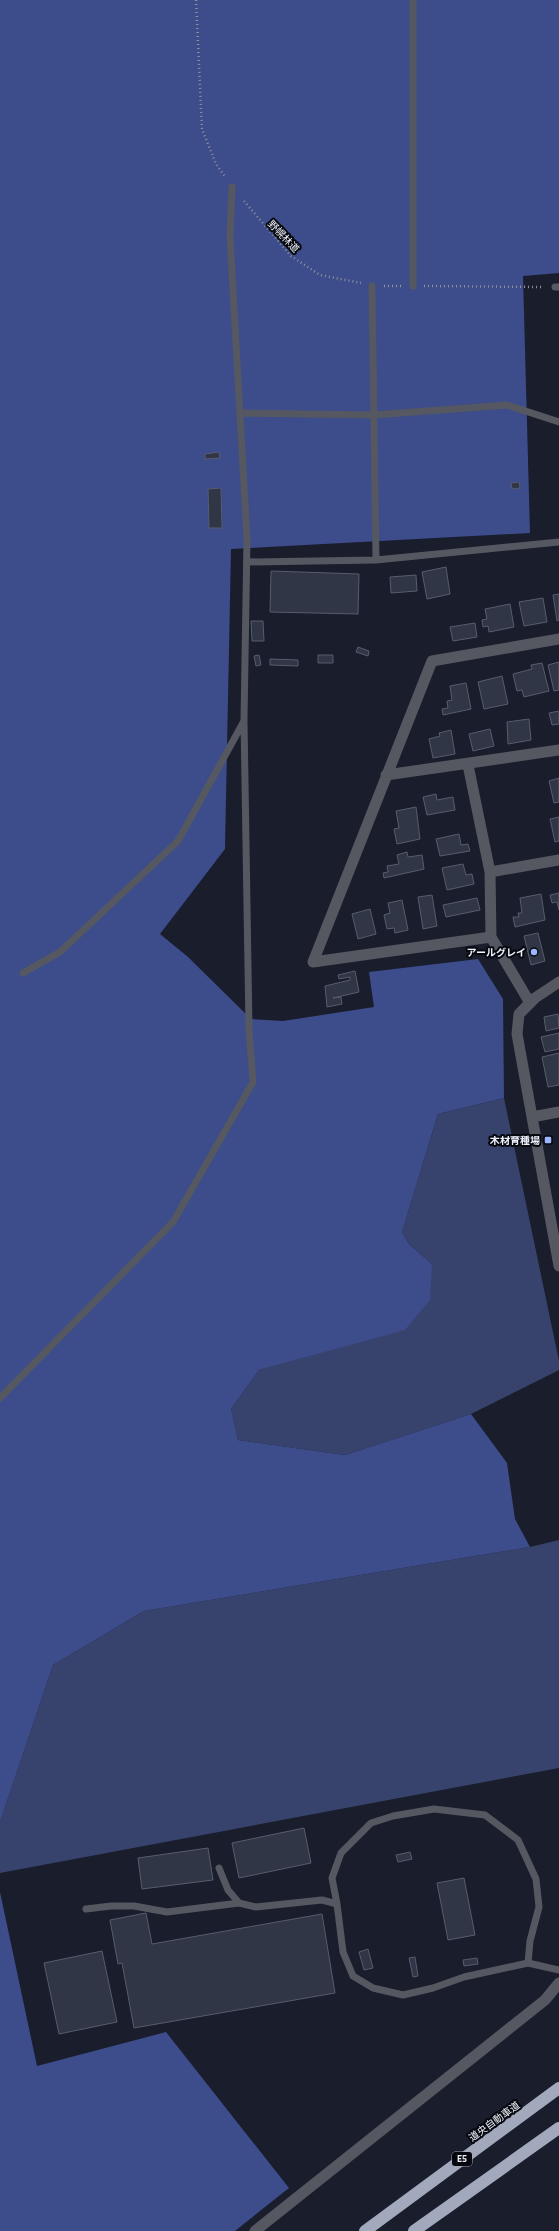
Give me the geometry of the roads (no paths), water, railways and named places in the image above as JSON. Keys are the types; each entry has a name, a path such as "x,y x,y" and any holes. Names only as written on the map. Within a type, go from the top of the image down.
{"highway":[{"name":"道央自動車道","path":"365,2231 559,2088"},
{"path":"416,2229 559,2128"}],"street":[{"path":"491,937 313,962 432,661 559,639"},
{"path":"386,775 468,765 559,750"},
{"path":"468,765 490,872 491,937 530,1003"},
{"path":"490,872 559,860"},
{"path":"559,982 530,1003 520,1014 517,1034 559,1266"},
{"path":"532,1117 559,1112"},
{"path":"255,2231 545,2000 559,1983"}],"lane":[{"path":"413,0 413,286"},
{"path":"0,1398 174,1222 253,1082 249,1029 244,720 247,562 230,237 232,187"},
{"path":"372,286 376,560"},
{"path":"240,413 374,415 507,405 559,422"},
{"path":"247,562 376,560 559,542"},
{"path":"23,973 60,952 178,841 244,720"},
{"path":"528,1963 530,1941 539,1907 536,1878 518,1840 485,1815 434,1809 393,1816 371,1823 341,1853 332,1878 343,1952 353,1976 373,1988 403,1995 433,1988 464,1977 528,1963 559,1970"},
{"path":"219,1868 228,1890 239,1902"},
{"path":"86,1909 111,1906 134,1906 167,1912 239,1902 256,1906 322,1900 337,1904"}],"place":[{"name":"アールグレイ","path":"534,952"},
{"name":"木材育種場","path":"548,1140"}]}
